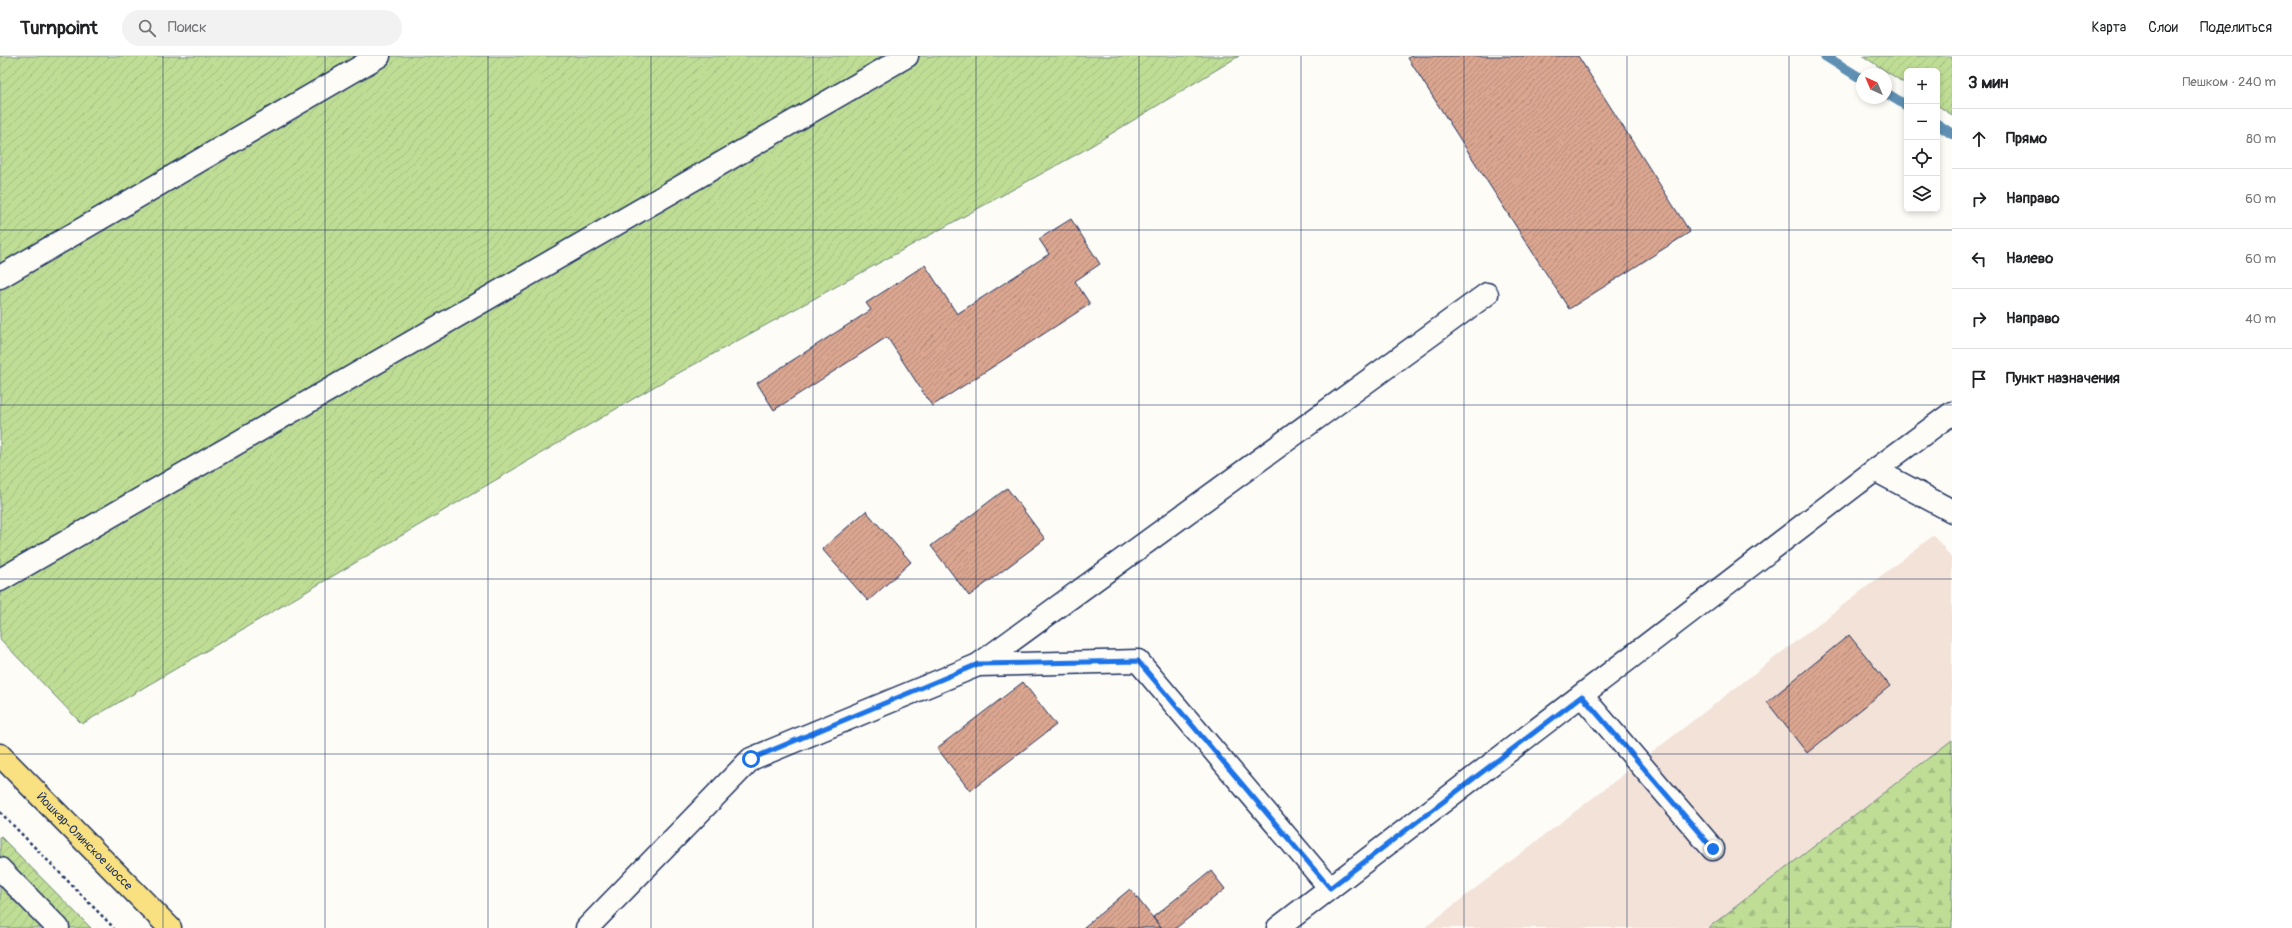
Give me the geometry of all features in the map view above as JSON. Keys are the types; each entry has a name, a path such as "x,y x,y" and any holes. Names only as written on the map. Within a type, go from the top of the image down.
{"main road":[{"name":"Йошкар-Олинское шоссе","path":"0,755 170,928"}],"lane":[{"path":"0,277 379,56"},
{"path":"0,580 907,56"},
{"path":"587,928 751,759 978,664 1487,294"},
{"path":"1278,928 1875,470 1952,413"},
{"path":"1875,470 1952,511"},
{"path":"978,664 1138,661 1330,888"},
{"path":"1582,696 1713,849"},
{"path":"0,869 58,928"}],"path":[{"path":"0,812 114,928"}],"shaded area":[{"path":"1934,535 1952,559 1952,740 1708,928 1424,928"}],"green space":[{"path":"0,56 1239,56 1081,152 655,386 82,724 0,639"},
{"path":"1863,56 1952,56 1952,115 1940,107 1940,68 1904,68 1904,83 1892,75 1892,68 1881,68"},
{"path":"1952,740 1952,928 1708,928"},
{"path":"0,836 91,928 0,928"}],"building":[{"path":"1411,56 1578,56 1690,232 1569,309 1408,58"},
{"path":"1071,219 1100,264 1075,281 1090,304 932,406 887,337 774,410 757,383 871,310 866,303 925,265 957,314 1049,254 1039,239"},
{"path":"1007,488 1045,539 969,596 931,546"},
{"path":"866,511 911,562 868,601 822,549"},
{"path":"1849,635 1890,686 1807,753 1767,702"},
{"path":"1023,682 1056,725 970,791 937,748"},
{"path":"1211,871 1225,889 1176,928 1161,928 1153,917"},
{"path":"1130,889 1161,928 1083,928"}],"waterway":[{"path":"1825,56 1856,75"},
{"path":"1892,97 1904,104"},
{"path":"1940,126 1952,134"}],"route":[{"path":"751,759 978,664 1138,661 1330,888 1582,696 1713,849"}]}
